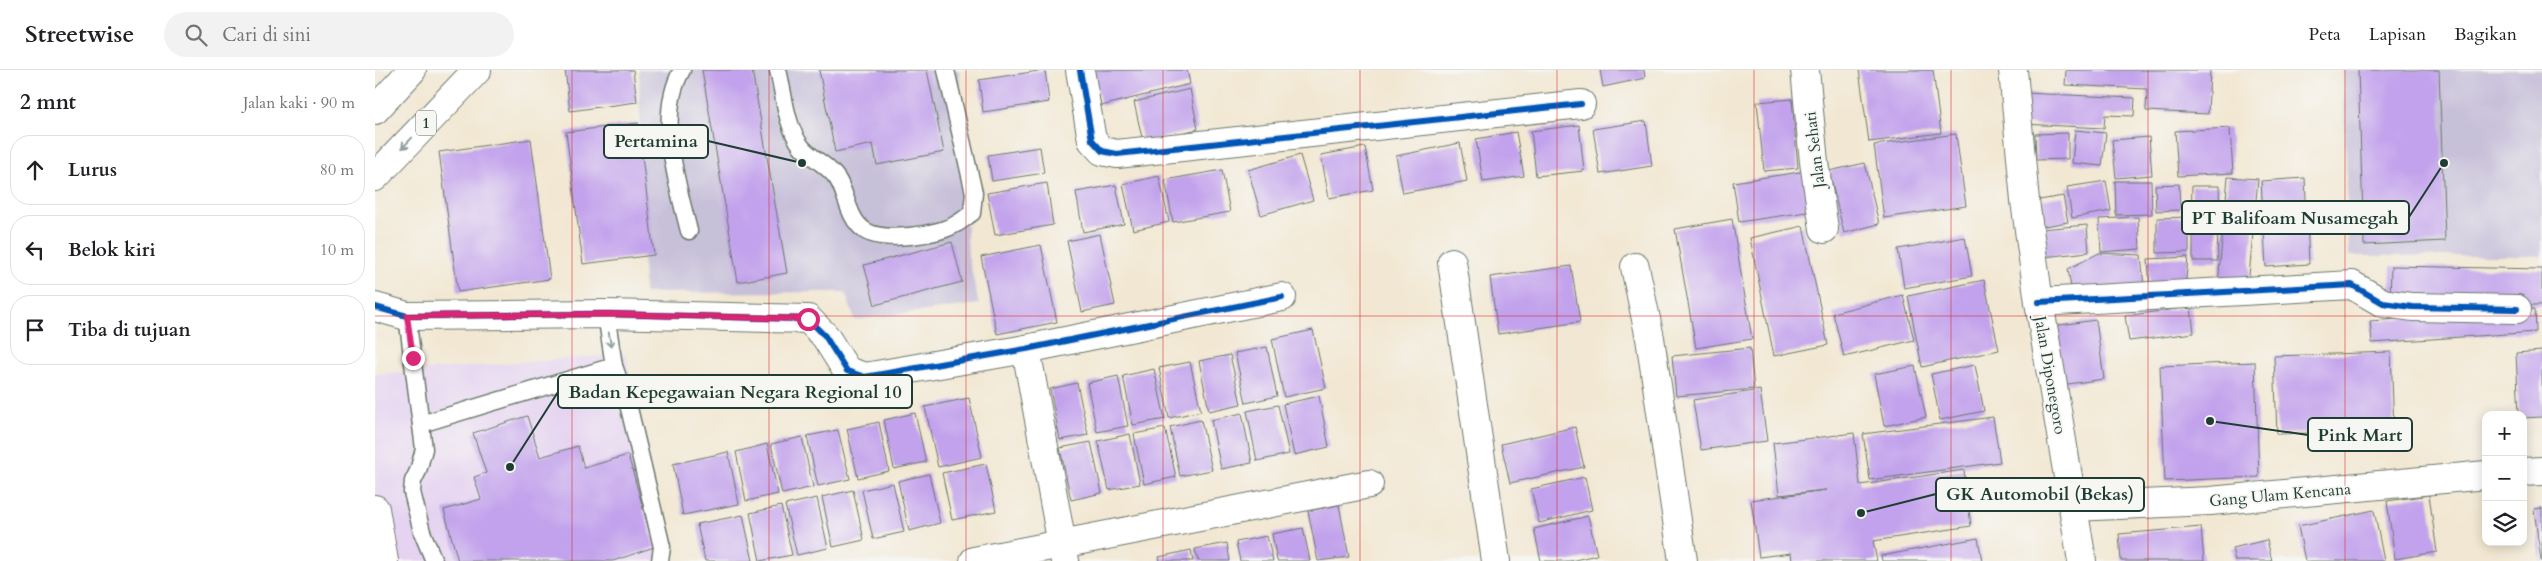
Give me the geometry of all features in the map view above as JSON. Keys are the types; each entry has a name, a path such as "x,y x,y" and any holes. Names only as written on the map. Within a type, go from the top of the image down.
{"main road":[{"path":"375,110 412,70"},
{"name":"1","path":"375,177 477,70"},
{"path":"1080,70 1092,140 1102,151 1117,154 1581,104"},
{"name":"Jalan Sehati","path":"1805,70 1814,162 1824,229"},
{"name":"Jalan Diponegoro","path":"2013,70 2025,201 2039,302 2082,561"},
{"path":"1452,262 1496,561"},
{"path":"1635,267 1650,338 1683,561"},
{"path":"2039,302 2352,285 2383,303 2412,307 2517,308"},
{"path":"375,307 407,316 606,314 808,319 825,336 847,371 865,377 1026,350 1282,297"},
{"path":"1026,350 1064,552"},
{"path":"2527,472 2542,471"},
{"name":"Gang Ulam Kencana","path":"2073,507 2211,501 2482,474"},
{"path":"975,561 1064,552 1369,484"},
{"path":"375,509 384,561"}],"lane":[{"path":"682,70 674,85 670,110 675,172 689,231"},
{"path":"779,70 793,132 802,148 819,160 837,179 849,210 863,230 879,236 914,236 956,225 971,213 974,192 947,70"},
{"path":"606,314 614,366 629,408 662,547 660,561"},
{"path":"407,316 424,449 413,481 412,492 422,532 434,561"},
{"path":"421,424 614,366"}],"shaded area":[{"path":"639,70 959,70 968,256 979,304 855,320 845,292 644,293"},
{"path":"2343,70 2542,70 2542,256 2349,256"},
{"path":"626,354 659,561 375,561 375,374"}],"building":[{"path":"565,70 633,70 637,102 570,111"},
{"path":"702,70 752,70 787,273 738,282"},
{"path":"819,70 927,70 944,152 877,165 873,144 835,152"},
{"path":"1045,70 1049,102 983,112 979,80"},
{"path":"1093,70 1187,70 1190,84 1101,106"},
{"path":"1600,70 1644,70 1645,78 1603,87"},
{"path":"1859,70 1933,70 1941,133 1869,142"},
{"path":"2066,70 2210,70 2208,114 2146,111 2147,89 2065,85"},
{"path":"2358,70 2439,70 2445,241 2364,245"},
{"path":"1190,89 1198,129 1143,142 1134,102"},
{"path":"2024,93 2135,98 2134,116 2105,115 2104,128 2022,124"},
{"path":"1792,99 1798,168 1764,171 1757,102"},
{"path":"1646,121 1652,166 1600,174 1593,129"},
{"path":"638,123 654,255 583,264 566,132"},
{"path":"1579,125 1584,171 1536,176 1531,131"},
{"path":"2230,128 2233,173 2178,176 2175,131"},
{"path":"2075,130 2106,133 2102,166 2072,163"},
{"path":"1516,132 1524,176 1483,182 1476,139"},
{"path":"2068,133 2068,159 2036,160 2035,134"},
{"path":"1956,134 1966,206 1884,218 1874,145"},
{"path":"2149,137 2152,175 2116,178 2112,140"},
{"path":"531,139 550,279 458,292 439,152"},
{"path":"1460,143 1467,181 1403,193 1396,156"},
{"path":"1040,147 1044,173 992,181 988,155"},
{"path":"1365,147 1373,190 1329,198 1321,155"},
{"path":"1300,155 1313,200 1261,215 1248,170"},
{"path":"1865,163 1879,224 1844,233 1829,171"},
{"path":"1222,170 1230,212 1173,222 1165,180"},
{"path":"1807,171 1813,211 1739,222 1733,182"},
{"path":"1159,176 1169,222 1133,230 1123,184"},
{"path":"2228,177 2258,179 2248,287 2218,284"},
{"path":"2305,178 2309,264 2266,267 2261,181"},
{"path":"2106,181 2111,211 2072,218 2067,187"},
{"path":"2115,181 2151,181 2152,214 2116,215"},
{"path":"1047,183 1053,225 995,235 987,193"},
{"path":"2179,184 2180,210 2156,211 2155,185"},
{"path":"1116,185 1124,224 1083,232 1076,192"},
{"path":"2192,186 2219,186 2220,220 2191,220"},
{"path":"2063,196 2068,222 2033,228 2028,202"},
{"path":"2138,217 2140,249 2101,252 2099,219"},
{"path":"2189,217 2189,252 2157,253 2157,218"},
{"path":"1732,219 1752,339 1696,348 1675,229"},
{"path":"2193,224 2217,224 2218,261 2193,261"},
{"path":"2087,225 2089,252 2043,257 2041,229"},
{"path":"1803,226 1828,345 1774,356 1750,238"},
{"path":"1100,234 1115,305 1082,312 1067,241"},
{"path":"1965,237 1972,276 1904,288 1898,249"},
{"path":"952,242 962,282 875,305 864,265"},
{"path":"1041,245 1057,322 997,334 981,257"},
{"path":"2099,253 2141,255 2144,288 2072,294 2068,269"},
{"path":"2188,257 2185,290 2150,291 2148,259"},
{"path":"1571,266 1580,322 1498,334 1490,277"},
{"path":"2391,266 2542,269 2542,305 2390,304"},
{"path":"1984,280 1999,350 1922,367 1908,296"},
{"path":"1903,295 1914,340 1844,357 1833,313"},
{"path":"2191,307 2194,333 2129,341 2125,316"},
{"path":"2535,309 2536,332 2372,343 2370,321"},
{"path":"2096,320 2104,379 2061,385 2052,326"},
{"path":"1313,330 1326,388 1284,397 1272,339"},
{"path":"1267,347 1277,396 1246,403 1235,353"},
{"path":"1750,348 1754,389 1676,396 1672,356"},
{"path":"2542,351 2542,417 2527,418 2527,411 2519,411 2516,353"},
{"path":"2391,352 2394,430 2277,434 2274,356"},
{"path":"1230,355 1241,404 1209,411 1199,361"},
{"path":"1190,362 1201,411 1169,418 1159,368"},
{"path":"2255,362 2259,477 2165,481 2160,366"},
{"path":"1975,365 1984,411 1940,420 1931,374"},
{"path":"1915,366 1926,417 1884,426 1874,374"},
{"path":"1154,369 1165,419 1133,425 1123,376"},
{"path":"1118,376 1128,426 1097,432 1087,383"},
{"path":"1077,383 1088,435 1060,440 1050,389"},
{"path":"1760,390 1767,441 1701,450 1693,400"},
{"path":"1319,396 1329,447 1294,455 1283,404"},
{"path":"969,398 982,457 938,467 925,407"},
{"path":"1278,405 1289,454 1257,461 1247,411"},
{"path":"915,413 926,462 894,469 884,420"},
{"path":"1242,413 1252,463 1221,469 1211,420"},
{"path":"527,416 540,457 578,446 584,468 628,455 654,547 613,561 458,561 444,510 481,499 474,477 486,473 473,433"},
{"path":"1993,417 2000,462 1870,480 1863,434"},
{"path":"1201,420 1212,470 1180,476 1170,427"},
{"path":"879,422 889,471 858,478 847,429"},
{"path":"1575,427 1584,467 1510,483 1501,444"},
{"path":"1165,428 1176,477 1144,484 1134,434"},
{"path":"838,430 850,479 818,486 807,436"},
{"path":"1854,433 1860,485 1964,470 1971,526 1873,541 1877,561 1792,561 1791,553 1759,557 1751,500 1826,490 1779,495 1773,443"},
{"path":"1130,434 1140,484 1109,490 1098,441"},
{"path":"802,437 813,487 782,494 771,444"},
{"path":"1091,442 1102,493 1071,500 1060,448"},
{"path":"767,444 778,494 746,501 736,452"},
{"path":"728,452 739,504 683,515 673,464"},
{"path":"986,464 996,511 952,520 942,473"},
{"path":"929,474 940,523 909,531 898,481"},
{"path":"1585,477 1592,510 1539,523 1531,489"},
{"path":"893,483 904,532 873,539 862,490"},
{"path":"853,490 864,540 833,547 822,497"},
{"path":"2429,495 2437,552 2395,559 2387,501"},
{"path":"817,498 828,548 797,555 785,505"},
{"path":"1339,505 1349,557 1318,561 1308,511"},
{"path":"781,506 792,555 760,561 750,513"},
{"path":"2542,508 2542,561 2541,561 2534,509"},
{"path":"2374,510 2384,561 2305,561 2298,526"},
{"path":"743,515 753,561 705,561 697,524"},
{"path":"1588,516 1597,555 1570,561 1541,561 1534,529"},
{"path":"2201,527 2204,561 2121,561 2119,534"},
{"path":"1303,528 1310,561 1277,561 1272,534"},
{"path":"1267,536 1273,561 1240,561 1236,542"},
{"path":"1978,538 1982,561 1882,561 1881,556"},
{"path":"2267,540 2272,561 2235,561 2232,548"},
{"path":"1227,543 1230,561 1198,561 1195,549"},
{"path":"1191,550 1193,561 1160,561 1159,557"}],"cycle path":[{"path":"1080,70 1092,140 1102,151 1117,154 1581,104"},
{"path":"2039,302 2352,285 2383,303 2412,307 2517,309"},
{"path":"375,307 407,316 606,314 808,319 825,336 847,371 865,377 1026,349 1282,297"}],"place":[{"name":"Pertamina","path":"802,163"},
{"name":"PT Balifoam Nusamegah","path":"2444,163"},
{"name":"Pink Mart","path":"2210,421"},
{"name":"Badan Kepegawaian Negara Regional 10","path":"510,467"},
{"name":"GK Automobil (Bekas)","path":"1861,513"}],"route":[{"path":"413,358 407,316 606,314 808,319"}]}
